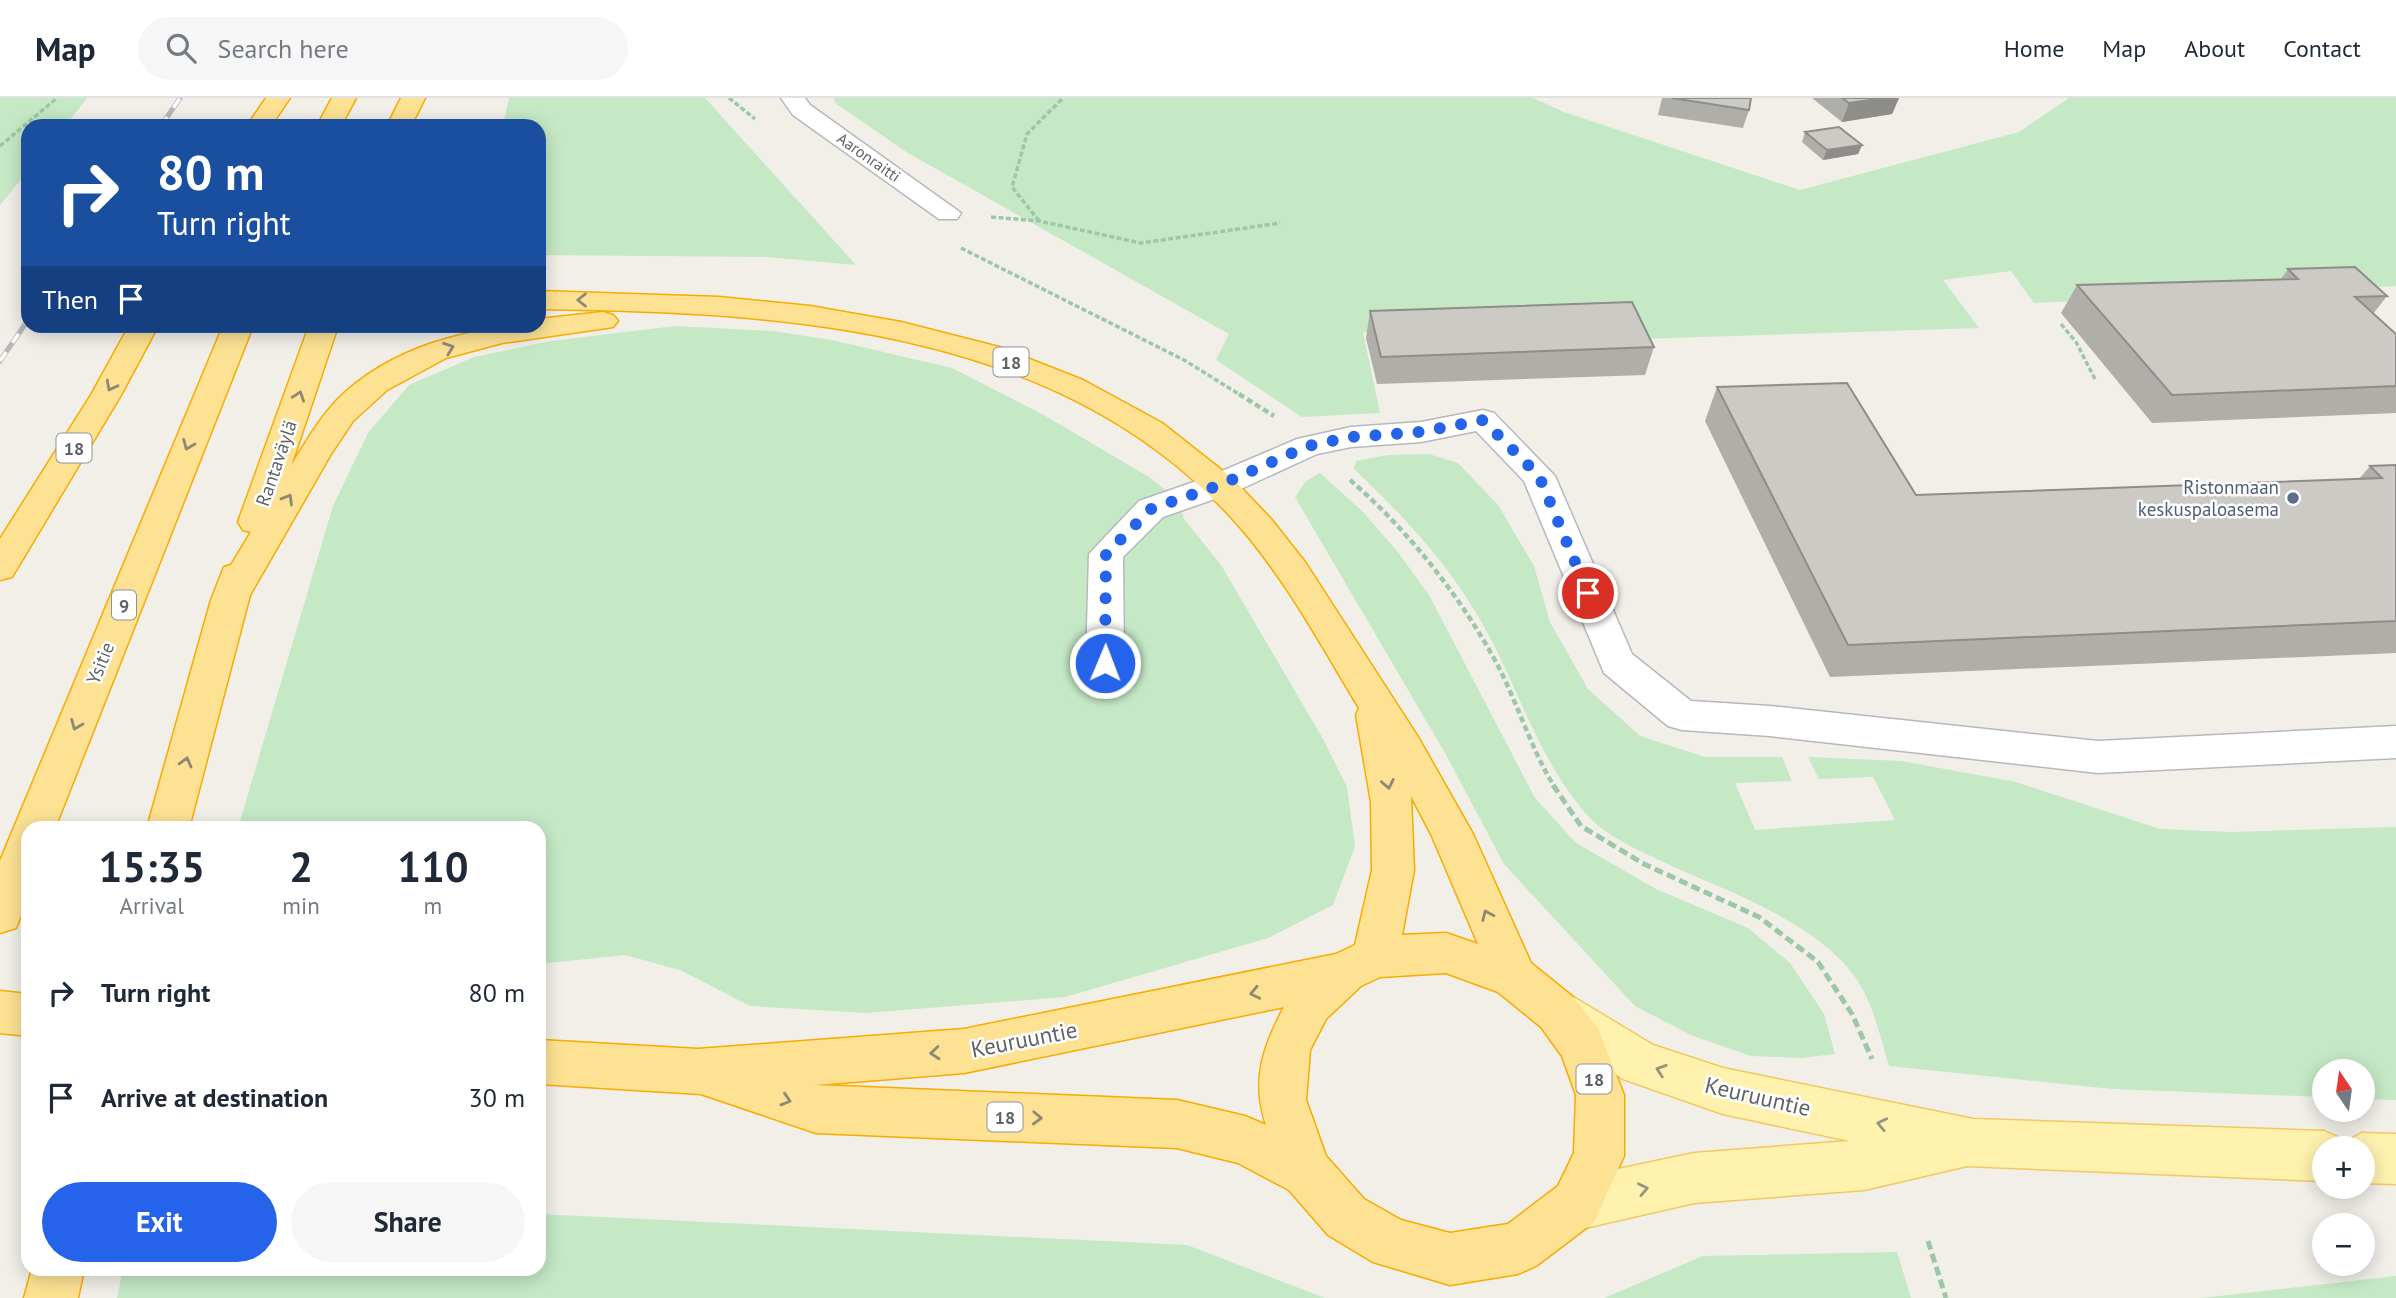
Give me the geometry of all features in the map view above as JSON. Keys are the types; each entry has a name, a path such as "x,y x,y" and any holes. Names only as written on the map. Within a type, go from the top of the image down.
{"highway":[{"path":"264,119 278,98"},
{"path":"332,119 344,98"},
{"path":"403,119 413,98"},
{"name":"18","path":"546,300 650,300 772,312 877,326 971,347 1065,383 1153,433 1220,485 1272,541 1315,603 1413,759 1452,834 1514,977 1557,1012 1581,1044 1600,1095 1599,1156 1576,1204 1518,1248 1450,1259 1391,1244 1346,1217 1307,1172"},
{"path":"546,328 665,315 772,312"},
{"name":"18","path":"0,568 106,395 139,333"},
{"name":"Ysitie","path":"37,821 235,333"},
{"name":"Rantaväylä","path":"229,600 321,333"},
{"path":"170,821 229,600 324,438 351,405 394,371 452,346 521,333"},
{"path":"1307,1172 1282,1100 1287,1048 1310,1004 1360,965 1393,870 1392,802 1370,693"},
{"path":"0,914 21,862"},
{"name":"Keuruuntie","path":"546,1062 698,1072 964,1051 1190,1007 1360,965 1446,953 1514,977"},
{"path":"0,1012 21,1014"},
{"name":"Keuruuntie","path":"698,1072 816,1109 1177,1124 1245,1140 1307,1172"},
{"path":"51,1298 56,1276"}],"main road":[{"name":"Keuruuntie","path":"1557,1012 1640,1063 1723,1091 1973,1143 2312,1156"},
{"name":"Keuruuntie","path":"1576,1204 1694,1178 1864,1165 1973,1143"},
{"path":"2375,1158 2396,1159"}],"lane":[{"name":"Aaronraitti","path":"793,98 801,110 948,213"},
{"path":"1105,663 1106,554 1151,509 1220,485 1308,446 1351,437 1420,432 1483,420 1539,476 1617,663 1682,715 1770,721 2098,757 2396,742"}],"path":[{"path":"32,119 57,98"},
{"path":"1039,221 1012,187 1027,134 1063,98"},
{"path":"0,146 21,128"},
{"path":"948,213 1039,221 1142,243 1280,223"},
{"path":"2061,324 2076,342 2096,381"},
{"path":"1928,1241 1947,1298"}],"green space":[{"path":"0,98 87,98 70,119 21,119 21,180 0,205"},
{"path":"509,98 705,98 856,265 767,257 546,255 546,119 504,119"},
{"path":"834,98 1533,98 1564,112 1800,190 2019,132 2069,98 2396,98 2396,286 2034,303 2011,271 1943,280 1979,328 1639,339 1634,325 1363,332 1380,413 1302,417 1216,360 1229,334 908,153 835,103"},
{"path":"675,326 773,331 832,340 952,368 1042,414 1149,477 1178,500 1184,519 1221,565 1323,739 1347,787 1355,846 1333,905 1268,938 1065,997 866,1013 750,1006 680,970 625,955 546,963 546,821 240,821 333,506 368,433 409,385 474,357 551,341"},
{"path":"1429,454 1458,463 1498,505 1534,566 1550,622 1588,689 1640,736 1705,757 1782,757 1792,781 1735,783 1755,830 1895,820 1873,777 1819,779 1808,757 1901,761 2016,782 2160,829 2232,832 2396,827 2396,1100 2375,1099 2375,1059 2312,1059 2312,1097 2112,1089 1889,1066 1867,997 1840,959 1820,942 1773,912 1621,841 1593,821 1575,800 1544,751 1482,623 1455,580 1424,541 1354,469 1356,461 1388,455"},
{"path":"1320,473 1362,511 1397,551 1429,595 1535,798 1576,843 1656,889 1748,928 1790,963 1824,1014 1835,1054 1801,1058 1751,1056 1693,1036 1635,1006 1504,864 1445,753 1295,497 1306,481"},
{"path":"546,1214 1187,1245 1325,1298 117,1298 122,1276 546,1276"},
{"path":"1897,1252 1911,1298 1604,1298 1703,1256"},
{"path":"2396,1276 2396,1298 2201,1298"}],"building":[{"path":"1672,98 1751,98 1749,110"},
{"path":"1842,98 1883,98 1849,103"},
{"path":"1839,127 1862,145 1827,150 1805,132"},
{"path":"2355,267 2387,296 2355,297 2396,334 2396,386 2172,395 2077,285 2298,279 2288,269"},
{"path":"1632,302 1654,347 1381,357 1370,311"},
{"path":"1847,383 1916,495 2382,478 2370,466 2396,465 2396,621 1848,645 1717,387"}],"railway":[{"path":"166,119 180,98"},
{"path":"0,361 21,330"}],"place":[{"name":"Ristonmaan keskuspaloasema","path":"2293,498"}],"route":[{"path":"1105,663 1106,554 1151,509 1220,485 1308,446 1351,437 1420,432 1483,420 1539,476 1588,593"}]}
